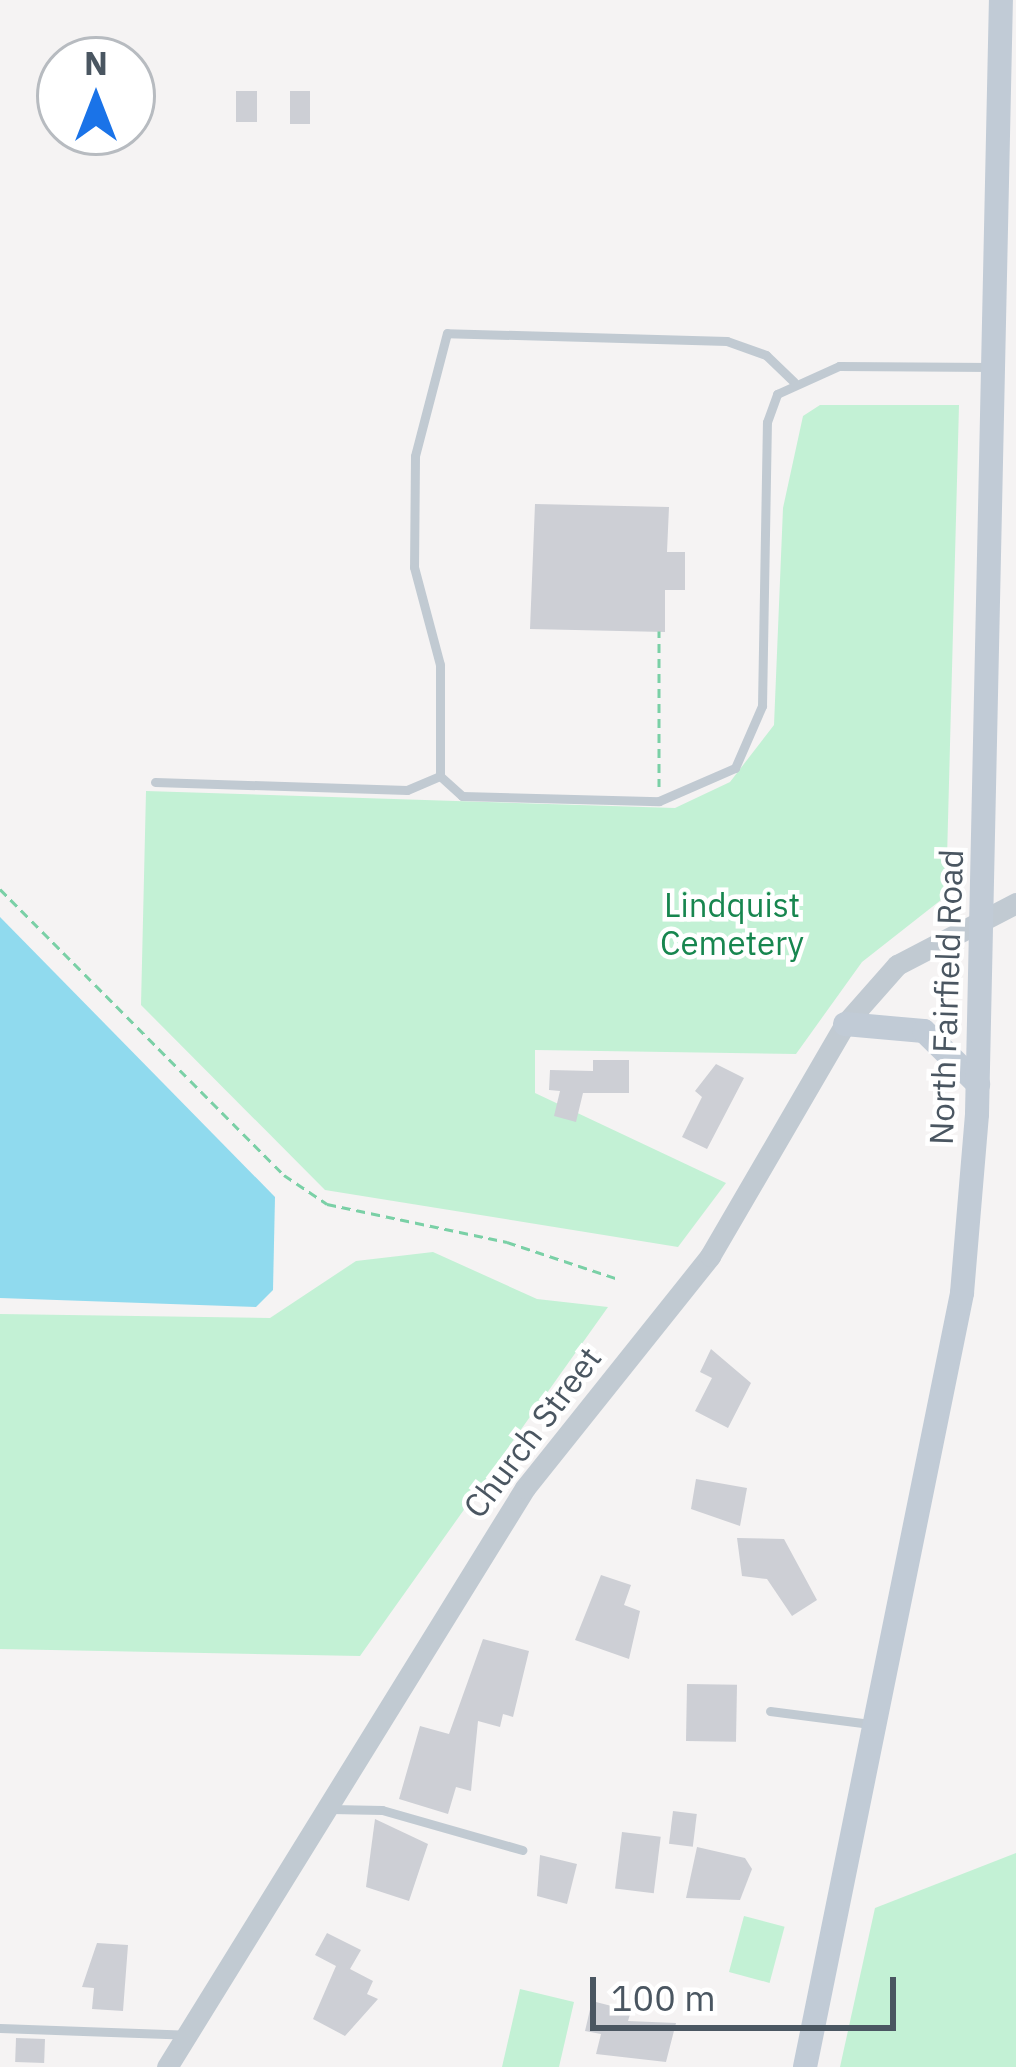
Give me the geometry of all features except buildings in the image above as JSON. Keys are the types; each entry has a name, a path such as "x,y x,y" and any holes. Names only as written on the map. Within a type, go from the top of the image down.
{"main road":[{"name":"North Fairfield Road","path":"805,2067 816,1981 875,1724 962,1293 978,1084 1001,0"},
{"path":"845,1024 924,1031 978,1084"}],"street":[{"name":"Church Street","path":"167,2067 525,1488 710,1256 845,1024 897,965 1016,903"}],"lane":[{"path":"794,382 766,355 727,341 447,333 415,456 414,567 440,665 440,776 462,796 659,801 715,783 754,739 767,422 777,394 794,382 839,366 995,367"},
{"path":"155,782 407,790 440,776"},
{"path":"770,1711 875,1724"},
{"path":"325,1807 382,1810 522,1850"},
{"path":"0,2028 187,2035"}],"path":[{"path":"659,632 659,801"},
{"path":"0,890 284,1174 327,1204 507,1242 618,1280"}],"green space":[{"name":"Lindquist Cemetery","path":"820,405 959,405 946,896 862,962 796,1054 535,1050 535,1093 726,1183 678,1247 325,1190 141,1005 146,791 675,808 730,782 774,725 783,508 803,416"},
{"path":"433,1252 537,1299 608,1307 360,1656 0,1649 0,1314 270,1318 356,1261"},
{"path":"1016,1853 1016,2067 840,2067 875,1908"},
{"path":"744,1916 785,1927 770,1983 729,1972"},
{"path":"520,1989 574,2002 559,2067 502,2067"}],"water":[{"path":"0,917 275,1197 273,1290 256,1307 0,1298"}]}
